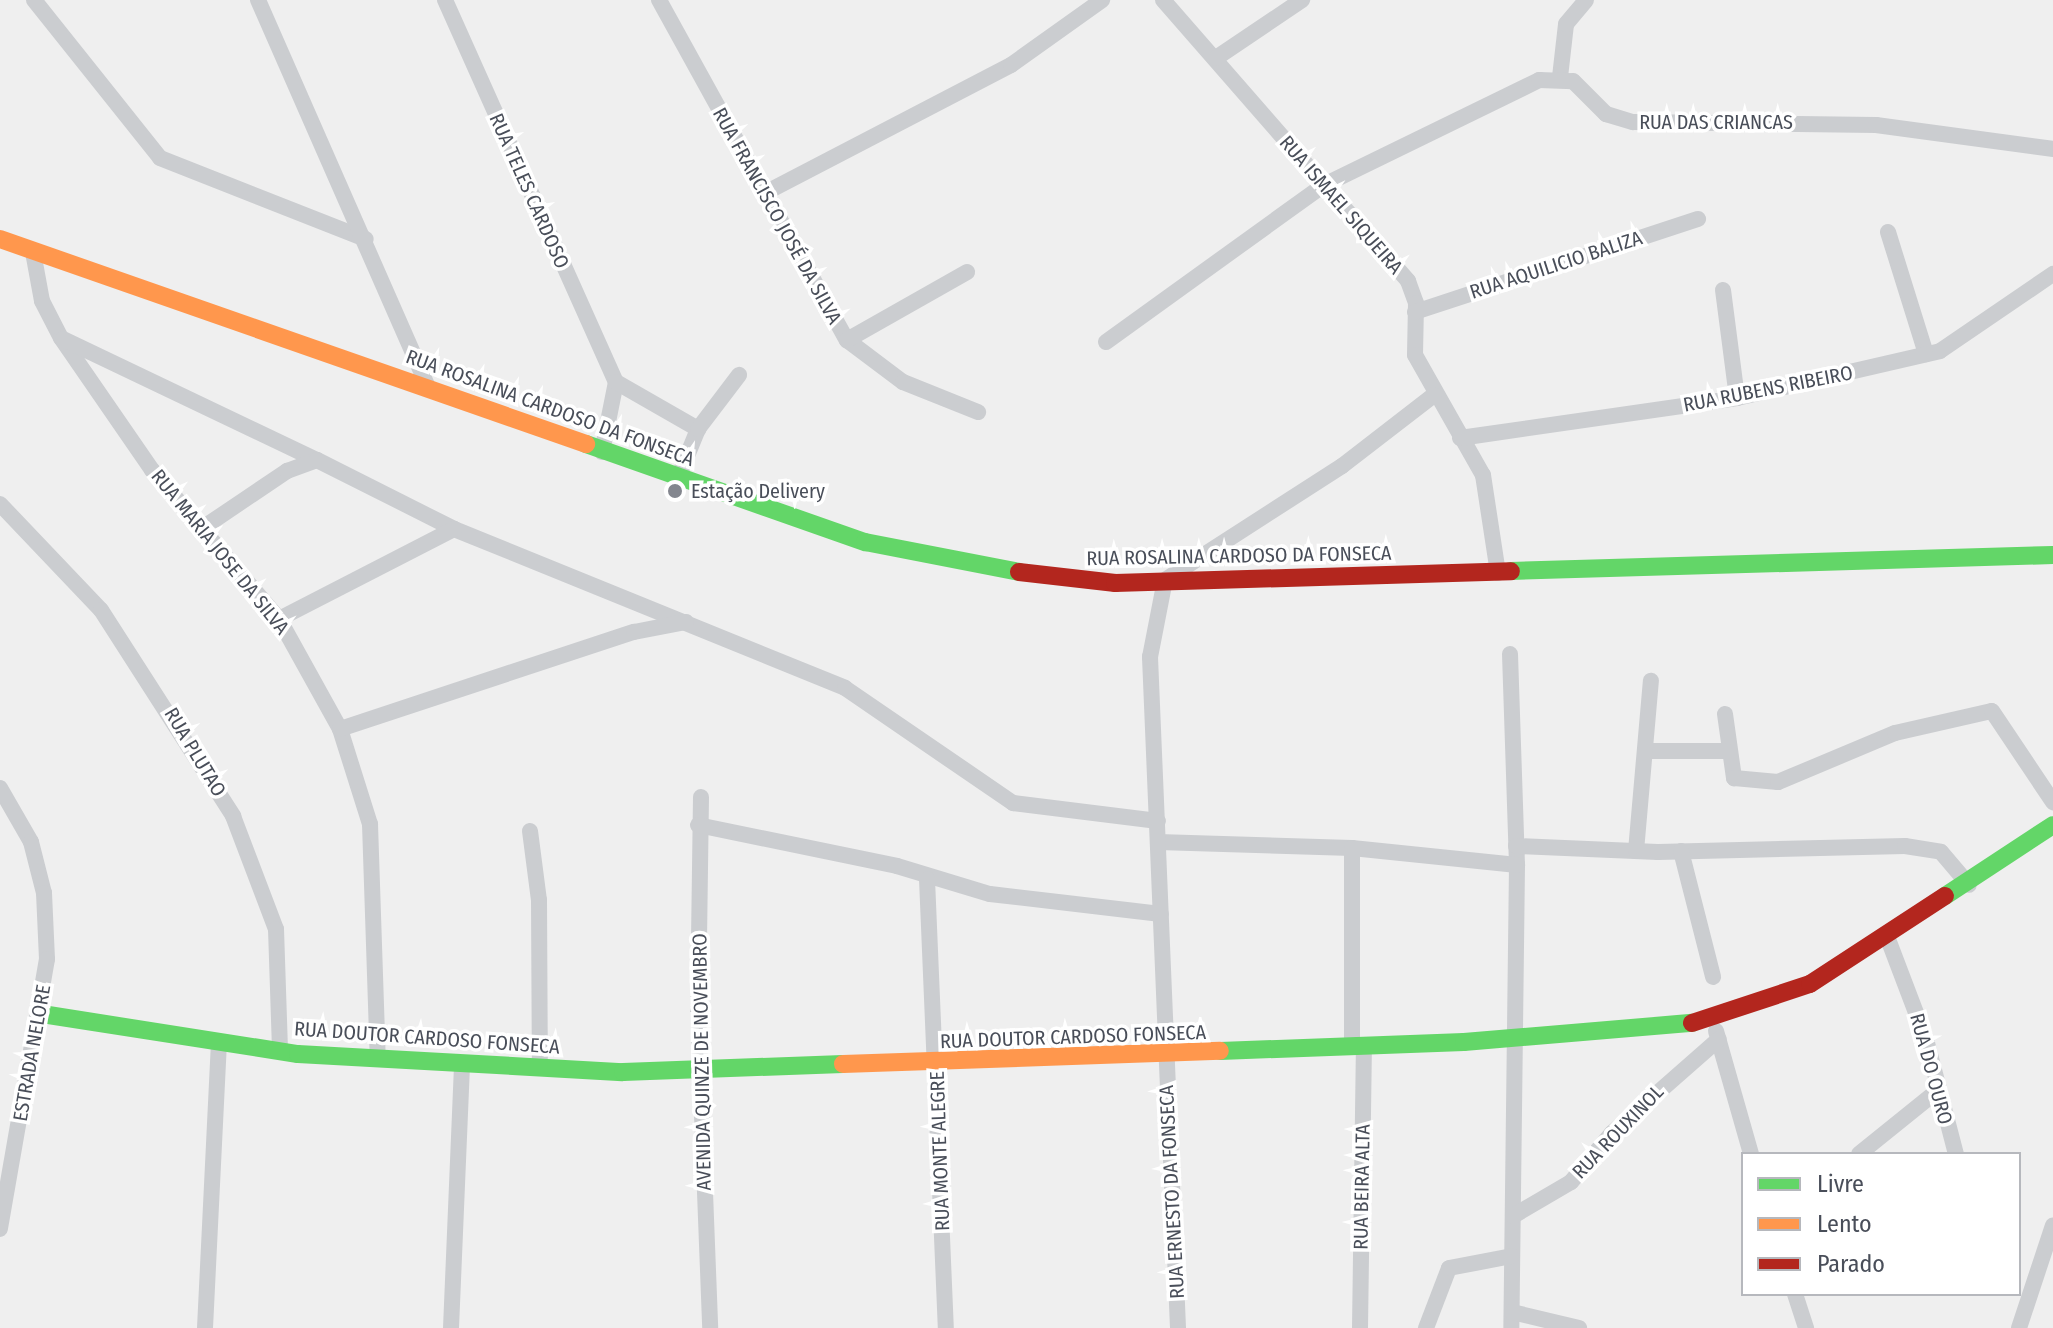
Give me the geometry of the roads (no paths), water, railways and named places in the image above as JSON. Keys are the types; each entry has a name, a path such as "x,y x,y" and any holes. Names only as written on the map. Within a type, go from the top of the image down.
{"street":[{"path":"34,0 160,158 366,239"},
{"path":"258,0 366,239 428,387"},
{"name":"RUA TELES CARDOSO","path":"445,0 616,382"},
{"name":"RUA FRANCISCO JOSÉ DA SILVA","path":"659,0 847,340 903,382 978,412"},
{"path":"765,193 1011,65 1102,0"},
{"name":"RUA ISMAEL SIQUEIRA","path":"1163,0 1408,281 1415,312 1415,355 1434,395 1483,475 1498,573"},
{"path":"1216,58 1302,0"},
{"path":"1106,342 1322,186 1525,86 1560,77 1566,24 1586,0"},
{"name":"RUA DAS CRIANCAS","path":"1560,77 1606,114 1633,122 1876,125 2053,149"},
{"name":"RUA AQUILICIO BALIZA","path":"1415,312 1698,219"},
{"path":"1888,232 1926,354"},
{"name":"RUA ROSALINA CARDOSO DA FONSECA","path":"0,239 865,542 971,567 1115,583 2053,555"},
{"name":"RUA MARIA JOSE DA SILVA","path":"33,252 42,301 61,338 201,529 279,619 340,729 370,824 378,1059"},
{"path":"847,340 967,272"},
{"name":"RUA RUBENS RIBEIRO","path":"1460,438 1737,398 1926,354 1972,334 2053,274"},
{"path":"1723,290 1737,398"},
{"path":"61,338 454,529 687,621 845,688 1013,803 1158,821"},
{"path":"678,478 698,429 739,375"},
{"path":"602,452 616,382 698,429"},
{"path":"1165,580 1342,466 1434,395"},
{"path":"201,529 287,471 317,460"},
{"name":"RUA PLUTAO","path":"0,504 101,610 233,816 276,929 280,1050"},
{"path":"279,619 454,529"},
{"name":"RUA ERNESTO DA FONSECA","path":"1165,580 1150,657 1178,1328"},
{"path":"340,729 634,632 687,621"},
{"path":"1510,654 1517,865 1512,1320 1579,1328"},
{"path":"1636,851 1648,751 1651,681"},
{"path":"1725,714 1725,751 1734,778 1778,782 1895,733 1992,711 2053,802"},
{"path":"1648,751 1725,751"},
{"name":"ESTRADA NELORE","path":"0,788 31,842 44,893 42,1014 0,1229"},
{"name":"AVENIDA QUINZE DE NOVEMBRO","path":"701,797 698,825 702,1070 710,1328"},
{"path":"698,825 897,866 927,879 1161,914"},
{"name":"RUA DOUTOR CARDOSO FONSECA","path":"42,1014 219,1045 378,1059 540,1067 702,1070 1165,1056 1716,1030 1810,984 1888,939 2053,825"},
{"path":"530,831 539,900 540,1067"},
{"path":"1158,842 1352,848 1517,865"},
{"path":"1516,846 1636,851 1905,846 1941,852 1969,885"},
{"name":"RUA BEIRA ALTA","path":"1352,848 1358,1047 1360,1328"},
{"path":"1681,851 1713,977"},
{"name":"RUA MONTE ALEGRE","path":"927,879 946,1328"},
{"name":"RUA DO OURO","path":"1888,939 1926,1039 1937,1091 1955,1152"},
{"path":"1716,1030 1750,1152"},
{"name":"RUA ROUXINOL","path":"1513,1216 1571,1182 1631,1115 1716,1030"},
{"path":"205,1328 219,1045"},
{"path":"451,1328 462,1064"},
{"path":"1861,1152 1937,1091"},
{"path":"2019,1328 2022,1293 2053,1225"},
{"path":"1426,1328 1449,1268 1512,1256"},
{"path":"1796,1296 1806,1328"}],"place":[{"name":"Estação Delivery","path":"675,491"}]}
